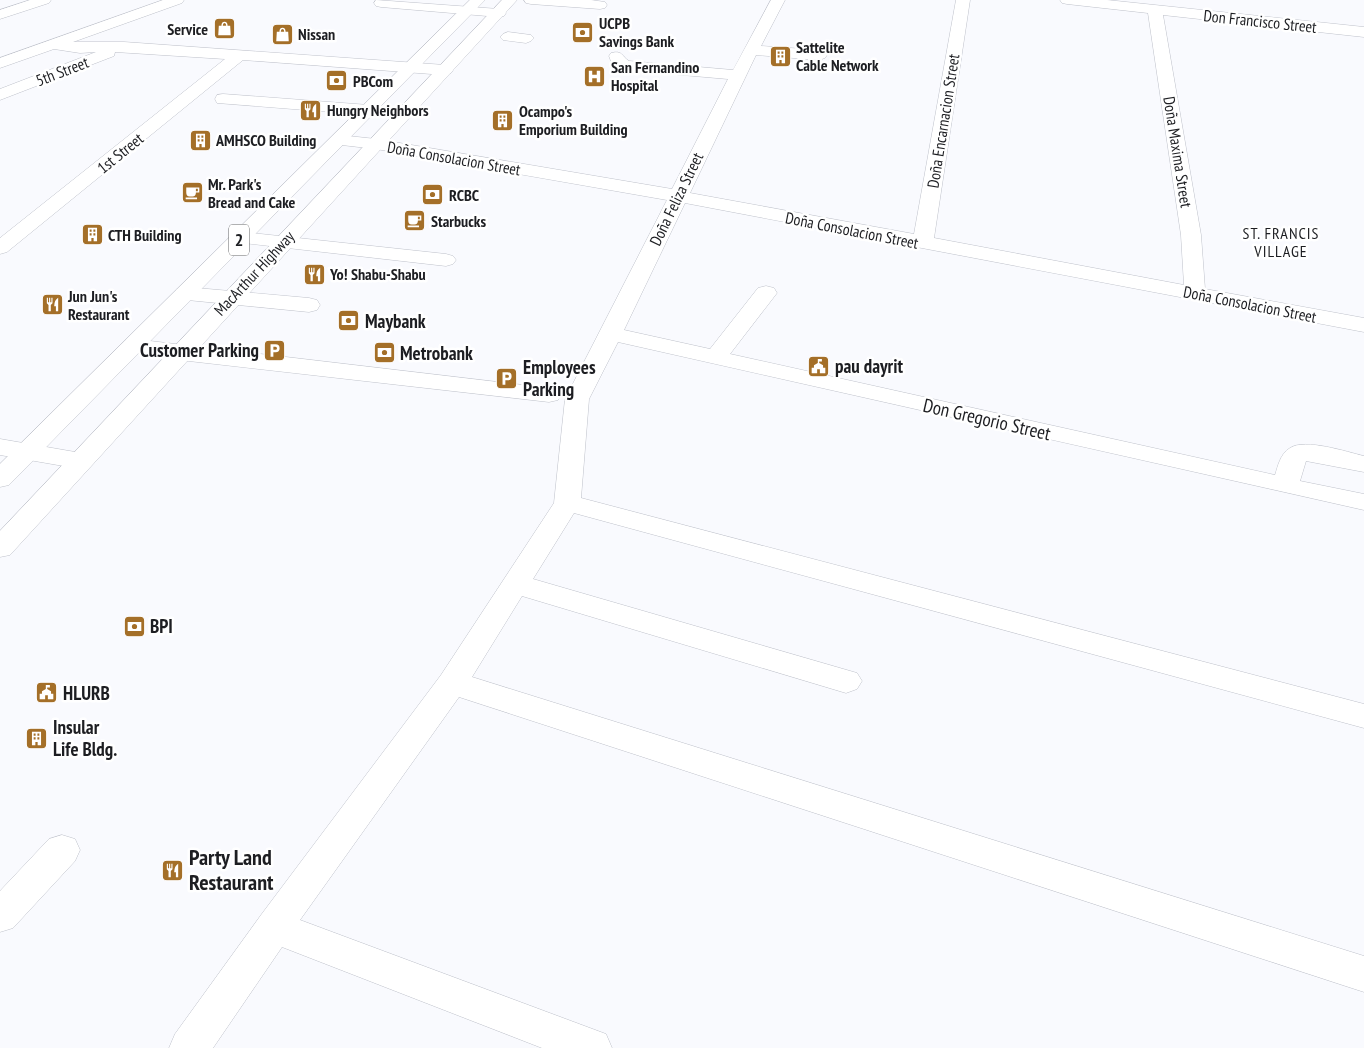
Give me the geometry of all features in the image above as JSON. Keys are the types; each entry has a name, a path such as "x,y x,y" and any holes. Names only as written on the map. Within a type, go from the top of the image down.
{"main road":[{"path":"0,15 44,0"},
{"path":"0,63 177,0"},
{"path":"418,0 473,5"},
{"path":"532,0 600,5"},
{"name":"Doña Feliza Street","path":"563,397 611,334 677,196 778,0"},
{"name":"Doña Encarnacion Street","path":"923,243 963,0"},
{"name":"Don Francisco Street","path":"1068,0 1363,33"},
{"path":"380,3 505,6"},
{"name":"MacArthur Highway","path":"0,480 473,5"},
{"name":"MacArthur Highway","path":"0,548 505,6"},
{"name":"Doña Maxima Street","path":"1155,10 1191,235 1195,294"},
{"path":"508,37 526,38"},
{"path":"52,44 80,48 124,47 445,70"},
{"name":"5th Street","path":"0,95 124,47"},
{"path":"751,50 819,55"},
{"name":"1st Street","path":"5,240 239,56"},
{"path":"617,56 618,61 625,65 738,75"},
{"path":"245,74 264,58"},
{"path":"223,99 369,110"},
{"name":"Doña Consolacion Street","path":"339,140 376,144 677,196 1364,325"},
{"path":"242,238 446,260"},
{"path":"715,358 766,293"},
{"path":"185,294 309,305"},
{"name":"Don Gregorio Street","path":"611,334 1364,502"},
{"path":"133,346 563,397 567,503 452,682 274,927 189,1048"},
{"path":"0,447 81,461"},
{"path":"1286,486 1292,461 1299,453 1314,453 1364,464"},
{"path":"567,503 1364,716"},
{"path":"515,584 846,681"},
{"path":"452,682 1364,974"},
{"path":"0,916 62,850"},
{"path":"274,927 592,1048"}],"place":[{"name":"Service","path":"224,29"},
{"name":"UCPB Savings Bank","path":"583,32"},
{"name":"Nissan","path":"282,34"},
{"name":"Sattelite Cable Network","path":"780,56"},
{"name":"San Fernandino Hospital","path":"595,76"},
{"name":"PBCom","path":"337,81"},
{"name":"Hungry Neighbors","path":"311,110"},
{"name":"Ocampo's Emporium Building","path":"503,120"},
{"name":"AMHSCO Building","path":"200,140"},
{"name":"Mr. Park's Bread and Cake","path":"192,193"},
{"name":"RCBC","path":"433,195"},
{"name":"Starbucks","path":"415,221"},
{"name":"CTH Building","path":"92,235"},
{"name":"Yo! Shabu-Shabu","path":"314,274"},
{"name":"Jun Jun's Restaurant","path":"52,305"},
{"name":"Maybank","path":"349,321"},
{"name":"Customer Parking","path":"275,350"},
{"name":"Metrobank","path":"384,353"},
{"name":"pau dayrit","path":"819,366"},
{"name":"Employees Parking","path":"507,378"},
{"name":"BPI","path":"134,626"},
{"name":"HLURB","path":"47,693"},
{"name":"Insular Life Bldg.","path":"37,738"},
{"name":"Party Land Restaurant","path":"173,870"}],"district":[{"name":"ST. FRANCIS VILLAGE","path":"1281,242"}]}
